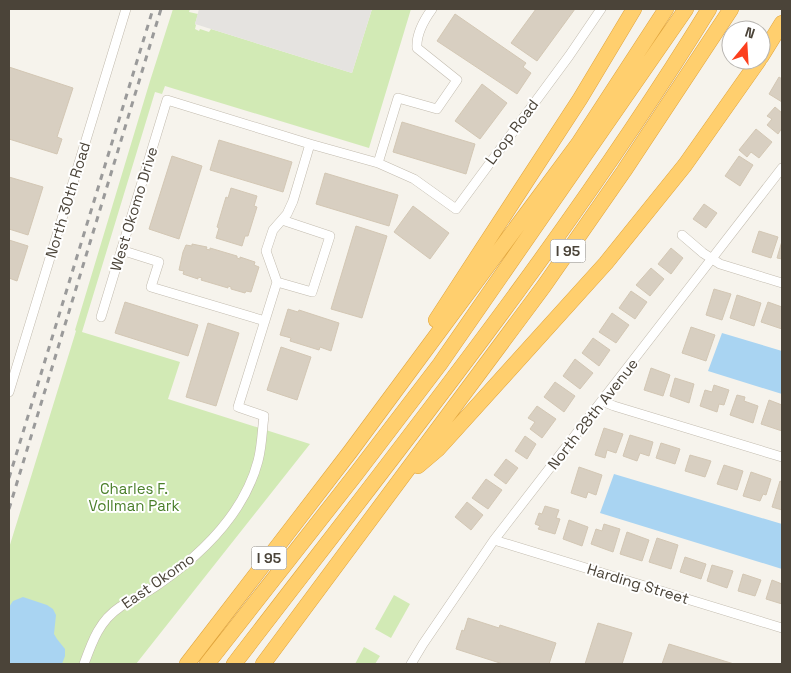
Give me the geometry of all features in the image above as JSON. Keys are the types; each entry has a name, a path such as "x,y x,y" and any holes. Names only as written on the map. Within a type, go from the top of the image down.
{"highway":[{"path":"350,452 580,99 634,9"},
{"name":"I 95","path":"187,664 350,452 578,144 666,9"},
{"path":"208,664 440,364 686,9"},
{"path":"234,664 507,307 583,200 675,64 709,9"},
{"name":"I 95","path":"262,664 549,278 624,171 731,9"},
{"path":"771,40 782,23"},
{"path":"396,485 438,449 606,263 685,165 752,70"}],"street":[{"name":"North 30th Road","path":"9,392 126,9"},
{"path":"121,250 158,262 151,286 264,321 277,282 266,251 273,230 287,214 310,144 378,163 398,98 437,108 457,80 417,48 416,40 427,15 432,9"},
{"name":"Loop Road","path":"378,163 414,179 456,209 569,56 601,9"},
{"name":"West Okomo Drive","path":"101,317 167,100 310,144"},
{"name":"North 28th Avenue","path":"411,664 494,540 782,168"},
{"path":"277,282 312,292 330,236 282,220"},
{"path":"682,235 703,253 720,264 782,283"},
{"name":"East Okomo","path":"84,664 100,626 109,616 120,607 154,587 196,556 233,513 247,490 258,461 264,416 238,407 264,321"},
{"path":"602,401 782,457"},
{"name":"Harding Street","path":"494,540 782,628"}],"green space":[{"name":"Charles F. Vollman Park","path":"173,9 190,9 189,12 198,14 195,29 199,31 200,29 209,32 211,29 352,73 372,9 411,9 369,148 165,86 162,94 155,92 82,332 180,362 168,399 310,444 136,664 9,664 9,548"},
{"path":"394,595 410,604 391,638 375,629"},
{"path":"364,647 380,656 375,664 355,664"}],"shaded area":[{"path":"199,9 372,9 352,73 195,24"}],"water":[{"path":"722,333 782,351 782,394 708,371"},
{"path":"614,474 782,524 782,569 600,513"},
{"path":"23,597 53,609 56,615 54,634 65,649 62,664 9,664 9,607 13,601"}],"building":[{"path":"536,9 575,9 537,61 511,43"},
{"path":"455,14 526,63 523,67 531,73 517,94 437,41"},
{"path":"9,67 73,88 57,137 62,139 57,154 9,139"},
{"path":"779,77 782,79 782,102 769,94"},
{"path":"482,84 507,103 480,139 455,121"},
{"path":"775,107 782,113 782,128 778,134 767,125 772,119 767,116"},
{"path":"402,122 475,144 466,174 393,152"},
{"path":"756,129 772,142 759,158 751,152 747,157 739,150"},
{"path":"219,140 292,162 283,192 210,170"},
{"path":"172,156 202,166 179,239 149,229"},
{"path":"739,156 753,165 740,186 725,176"},
{"path":"325,173 398,195 389,226 316,204"},
{"path":"9,177 43,187 28,235 9,229"},
{"path":"231,188 257,196 254,206 257,207 248,236 245,236 242,246 216,238 219,228 217,227 226,197 228,198"},
{"path":"704,204 717,213 706,228 693,219"},
{"path":"413,206 449,233 430,259 394,232"},
{"path":"356,226 387,236 362,318 331,309"},
{"path":"759,231 778,237 771,258 752,252"},
{"path":"9,240 28,246 17,281 9,278"},
{"path":"782,241 782,259 777,258"},
{"path":"192,244 255,262 254,265 259,267 251,292 246,291 245,293 231,289 228,286 228,288 201,280 202,278 198,277 198,279 183,274 184,271 179,270 183,252 186,245 192,246"},
{"path":"671,248 683,258 671,274 658,264"},
{"path":"651,268 664,279 650,296 636,285"},
{"path":"714,289 731,294 722,320 706,315"},
{"path":"631,291 647,302 635,319 619,308"},
{"path":"737,295 761,303 754,326 730,318"},
{"path":"125,302 198,325 188,356 115,333"},
{"path":"768,302 782,307 782,329 761,322"},
{"path":"288,309 298,312 299,310 339,323 331,351 320,347 319,350 290,341 291,338 280,335"},
{"path":"612,313 629,325 616,343 599,332"},
{"path":"208,323 239,333 216,406 186,397"},
{"path":"691,327 715,335 706,361 682,353"},
{"path":"593,338 610,350 599,366 582,353"},
{"path":"281,347 311,357 297,400 267,390"},
{"path":"575,359 593,373 580,389 563,376"},
{"path":"651,368 670,375 663,396 644,390"},
{"path":"675,378 694,384 689,403 670,396"},
{"path":"555,382 575,396 564,412 544,397"},
{"path":"714,385 729,390 724,405 719,404 717,412 700,406 705,390 712,392"},
{"path":"737,395 745,397 744,401 758,406 753,423 730,415"},
{"path":"769,400 782,405 782,431 761,424"},
{"path":"537,406 556,419 542,438 530,429 535,422 528,418"},
{"path":"604,428 623,434 616,453 607,450 605,458 595,455"},
{"path":"630,435 653,442 649,456 640,453 637,461 623,456"},
{"path":"525,436 536,444 527,459 515,451"},
{"path":"661,443 680,449 675,464 656,458"},
{"path":"690,455 711,461 705,477 685,471"},
{"path":"506,459 518,468 506,484 494,475"},
{"path":"724,465 743,471 737,490 717,484"},
{"path":"579,467 602,475 596,495 588,492 586,498 571,493"},
{"path":"751,472 771,479 766,495 763,494 760,501 743,496"},
{"path":"486,479 502,490 488,509 472,498"},
{"path":"780,481 782,482 782,510 772,507"},
{"path":"467,502 483,515 471,530 455,517"},
{"path":"545,506 559,510 556,518 560,519 555,534 538,529 540,526 535,524 539,513 542,514"},
{"path":"569,520 588,527 582,546 563,539"},
{"path":"604,524 620,529 613,552 591,544 596,529 602,531"},
{"path":"627,532 649,540 642,561 620,554"},
{"path":"657,538 678,545 671,569 649,562"},
{"path":"685,557 706,564 701,579 680,572"},
{"path":"712,565 733,571 727,588 707,581"},
{"path":"743,574 761,580 755,596 738,591"},
{"path":"772,580 782,584 782,604 766,599"},
{"path":"468,618 499,628 500,625 556,643 549,664 503,664 456,649"},
{"path":"598,623 632,633 622,664 585,664"},
{"path":"669,644 734,664 662,664"}],"railway":[{"path":"9,478 153,9"},
{"path":"9,509 161,9"}]}
